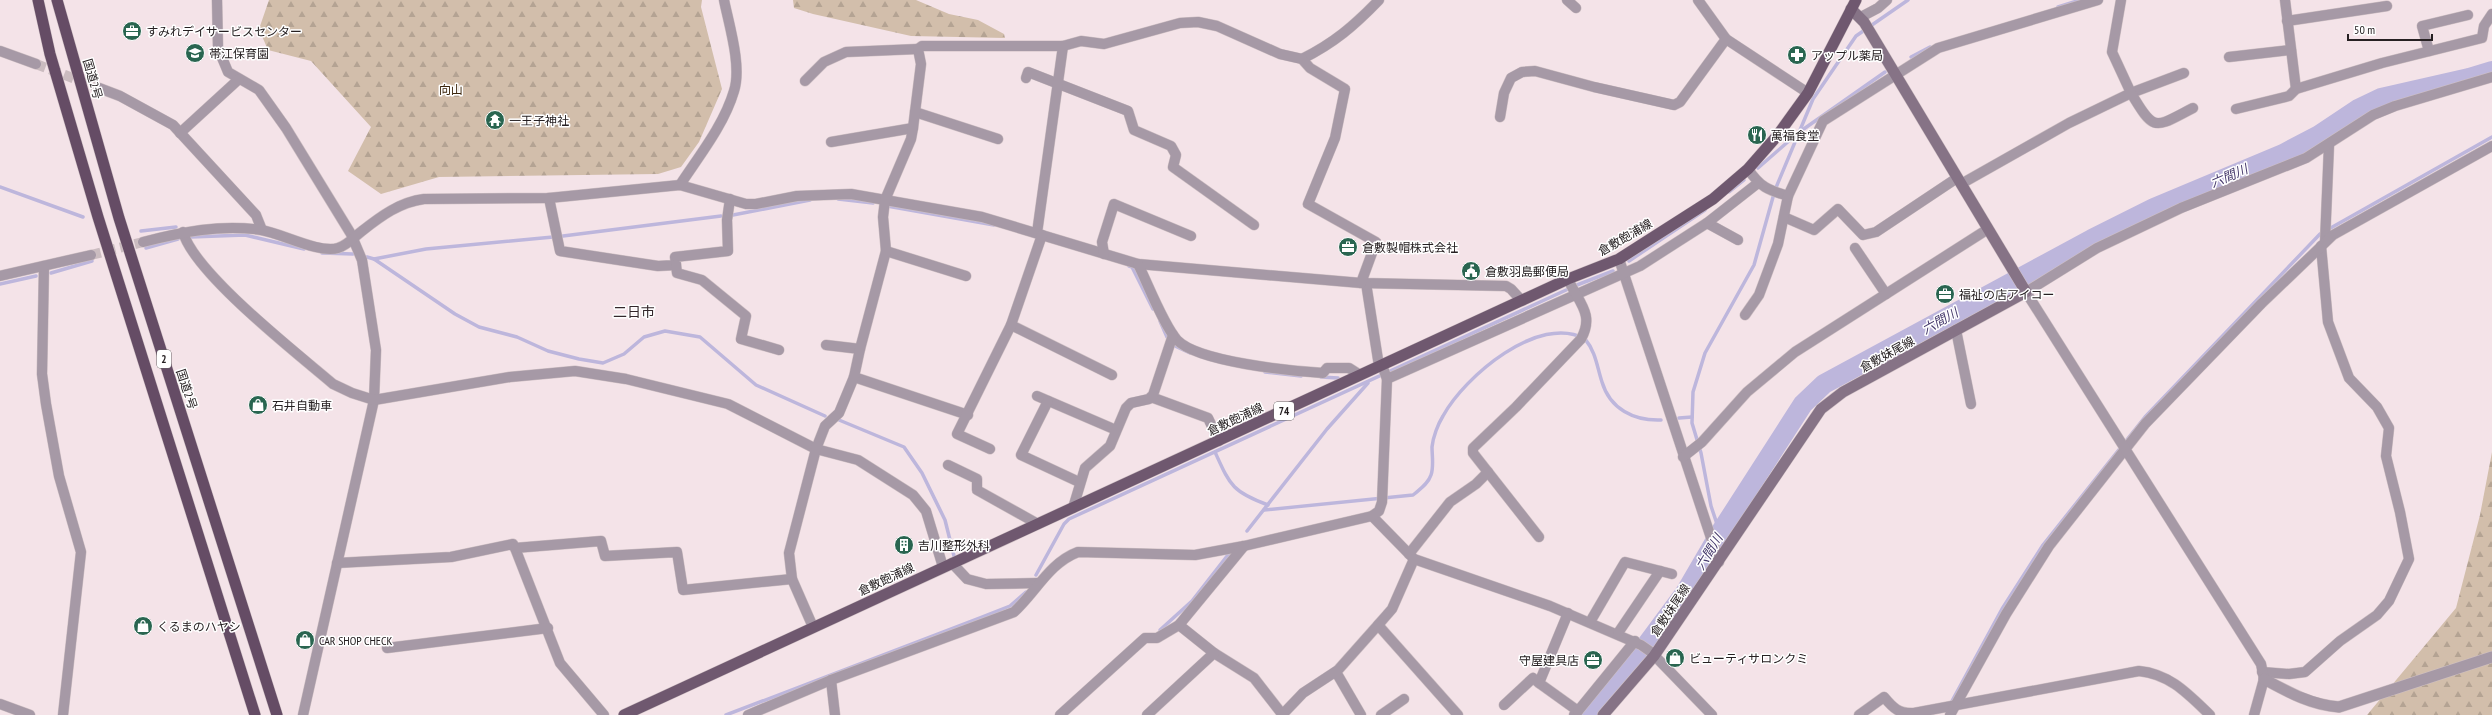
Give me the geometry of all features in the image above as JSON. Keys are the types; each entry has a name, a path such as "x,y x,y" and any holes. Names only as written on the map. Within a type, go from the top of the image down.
{"highway":[{"name":"2","path":"38,0 50,54 98,217 255,715"},
{"name":"国道2号","path":"57,0 119,218 276,715"}],"main road":[{"path":"1854,5 1894,74 2025,290"},
{"name":"倉敷飽浦線","path":"624,715 1360,375 1384,372 1522,301 1572,287 1713,199 1748,169 1777,136 1808,93 1854,5"},
{"name":"倉敷妹尾線","path":"1604,715 1653,654 1821,409 1843,392 2025,290"}],"street":[{"path":"217,0 218,48 228,72 259,90 282,121 353,240 362,260 376,350 374,400 336,563 303,715"},
{"path":"680,185 715,131 734,91 733,45 724,0"},
{"path":"1302,59 1329,46 1357,24 1378,0"},
{"path":"1567,0 1576,8"},
{"path":"1698,0 1726,39 1808,93"},
{"path":"1863,20 1887,0"},
{"path":"1745,315 1759,295 1778,244 1784,216 1786,196 1819,125 1894,74 1938,48 2098,0"},
{"path":"2121,0 2112,52 2131,93 2147,119 2152,123 2160,125 2193,108"},
{"path":"2285,0 2296,89"},
{"path":"2287,21 2387,6"},
{"path":"2236,109 2289,96 2296,89 2382,63 2482,38 2484,26 2492,14"},
{"path":"2429,51 2422,26 2468,15"},
{"path":"748,715 831,680 1014,612 1028,599 1038,583 1068,556 1078,552 1194,554 1244,546 1372,516 1379,511 1382,500 1384,372 1363,283 1376,242 1308,204 1335,138 1345,89 1310,68 1302,59 1280,54 1217,26 1198,22 1180,23 1104,44 1081,41 1063,46 922,46 918,49 846,52 824,62 805,81"},
{"path":"1500,118 1504,93 1511,78 1522,72 1529,71 1535,71 1594,87 1674,105 1680,102 1726,39"},
{"path":"990,449 957,434 968,415 1011,325 1039,234 1063,46"},
{"path":"813,628 792,580 789,553 816,449 825,426 839,413 854,378 860,349 886,251 883,217 885,200 911,139 921,64 918,49"},
{"path":"2229,57 2291,50"},
{"path":"0,51 36,64"},
{"path":"1026,78 1028,72 1128,110 1134,130 1171,146 1176,154 1173,167 1254,225"},
{"path":"1784,216 1814,230 1838,209 1863,235 1876,232 1959,181 2069,123 2131,93 2184,73"},
{"path":"2254,715 2263,675 2261,664 2025,290 2098,248 2181,208 2306,158 2330,145 2373,115 2394,106 2492,77"},
{"path":"180,134 239,79"},
{"path":"99,88 120,96 173,125 256,215 262,230"},
{"path":"915,112 998,139"},
{"path":"831,142 913,128"},
{"path":"2263,675 2305,672 2340,640 2377,615 2389,600 2409,559 2400,512 2386,456 2389,428 2377,407 2349,378 2328,322 2323,244 2326,222 2330,145"},
{"path":"1950,715 2006,614 2048,546 2145,424 2333,235 2492,146"},
{"path":"1748,169 1758,183 1771,191 1786,196"},
{"path":"1384,372 1572,287 1623,273 1640,266 1707,223 1758,183"},
{"path":"143,242 182,232 232,228 262,230 330,249 337,248 353,240 386,213 410,201 424,198 549,198 680,185 730,199 756,204 797,196 843,194 885,200 982,217 1138,264 1363,283 1506,286 1522,301"},
{"path":"549,198 560,251 658,266 676,265"},
{"path":"730,199 727,220 728,251 675,257 677,273 702,280 746,316 741,339 779,350"},
{"path":"1104,254 1102,242 1114,204 1191,236"},
{"path":"1707,223 1738,240"},
{"path":"1683,457 1698,445 1747,392 1795,352 1988,229"},
{"path":"182,232 185,241 215,279 249,311 334,384 352,393 374,400 510,377 575,371 626,379 728,404 816,449 858,460 913,495 926,511 948,565 967,580 986,584 1038,583"},
{"path":"1855,248 1886,294"},
{"path":"886,251 966,276"},
{"path":"0,276 91,255"},
{"path":"1619,259 1709,537 1718,559"},
{"path":"1138,264 1174,335 1185,346 1250,365 1278,370 1323,373 1327,368 1349,368 1360,375"},
{"path":"44,266 42,374 59,476 81,552 63,715"},
{"path":"1539,537 1473,453 1473,448 1527,396 1582,337 1588,316 1572,287"},
{"path":"1011,325 1112,376"},
{"path":"1956,330 1971,404"},
{"path":"1151,397 1174,335"},
{"path":"826,345 860,349"},
{"path":"854,378 968,415"},
{"path":"1036,396 1116,430"},
{"path":"1073,508 1079,482 1085,468 1110,446 1126,408 1131,403 1151,397 1208,418 1219,441"},
{"path":"1048,401 1021,455 1079,482"},
{"path":"948,465 977,479 977,490 1038,524"},
{"path":"1179,625 1214,653 1254,678 1282,715 1304,693 1336,672 1392,609 1412,557 1450,502 1476,484 1488,472"},
{"path":"1372,516 1412,557 1568,613 1618,633 1638,643 1653,654 1712,715"},
{"path":"515,548 602,541 604,556 677,552 683,590 792,580"},
{"path":"336,563 451,557 513,544 548,628 560,663 604,715"},
{"path":"1060,715 1145,638 1157,638 1179,625 1244,546"},
{"path":"1590,622 1625,562 1672,574"},
{"path":"1618,633 1660,571"},
{"path":"1539,683 1568,613"},
{"path":"1378,625 1458,715"},
{"path":"387,648 548,628"},
{"path":"1504,705 1533,678 1576,713 1638,643"},
{"path":"1147,715 1214,653"},
{"path":"2263,675 2299,698 2323,706 2339,707 2367,700 2492,658"},
{"path":"1859,715 1884,697 1894,709 1906,714 1957,703 2139,671 2153,672 2177,684 2210,715"},
{"path":"1336,672 1361,715"},
{"path":"831,680 835,715"},
{"path":"1381,715 1404,699"},
{"path":"0,704 30,715"}],"green space":[{"name":"向山","path":"269,0 702,0 701,7 722,89 699,142 681,167 658,174 439,177 381,194 348,171 371,127 311,61 268,50 259,29"},
{"path":"793,0 916,0 949,14 978,20 1004,34 1005,38 911,36 813,14 794,8"},
{"path":"2492,452 2492,715 2367,715 2456,608 2480,515"}],"waterway":[{"path":"1720,533 1711,506 1701,453 1692,423 1693,392 1705,353 1754,265 1775,190 1813,99 1856,36 1908,0"},
{"path":"2058,7 2080,0"},
{"path":"1911,57 1930,47"},
{"name":"六間川","path":"1591,715 1633,663 1685,593 1720,533 1803,404 1824,384 2092,239 2154,208 2283,154 2319,135 2358,109 2381,98 2469,78 2492,71"},
{"path":"1758,168 1798,133 1885,72"},
{"path":"1952,701 2002,609 2043,545 2145,417 2320,234 2492,137"},
{"path":"1729,192 1744,180"},
{"path":"0,187 83,217"},
{"path":"838,199 873,203"},
{"path":"733,215 810,200"},
{"path":"887,206 994,225"},
{"path":"1629,261 1705,210"},
{"path":"563,236 721,216"},
{"path":"141,231 176,227"},
{"path":"191,237 245,235 304,249"},
{"path":"374,259 426,249 553,237"},
{"path":"146,248 178,239"},
{"path":"322,253 353,254"},
{"path":"367,257 374,259 455,314 479,327 517,337 548,351 579,359 603,363 624,354 644,337 665,331 700,337 756,385 825,416"},
{"path":"51,273 92,261"},
{"path":"1129,266 1132,267 1153,309"},
{"path":"1036,575 1064,524 1069,519 1577,285 1613,271"},
{"path":"0,284 36,276"},
{"path":"1160,321 1167,337"},
{"path":"1264,510 1413,495 1424,486 1430,478 1433,461 1432,447 1435,435 1441,419 1453,400 1485,368 1505,353 1525,342 1546,335 1567,333 1585,339 1592,349 1606,391 1617,406 1624,412 1633,416 1651,420 1661,420"},
{"path":"1175,346 1190,353"},
{"path":"1265,372 1301,376"},
{"path":"1321,377 1338,378"},
{"path":"1247,531 1327,429 1368,383"},
{"path":"1679,418 1692,417"},
{"path":"839,420 904,447 922,473 945,520 954,556"},
{"path":"1215,452 1229,480 1234,486 1247,496 1268,505"},
{"path":"1160,630 1192,601 1231,551"},
{"path":"726,715 1010,606 1026,592"}],"tunnel":[{"path":"36,64 99,88"},
{"path":"91,255 143,242"}],"place":[{"name":"すみれデイサービスセンター","path":"132,31"},
{"name":"帯江保育園","path":"195,53"},
{"name":"アップル薬局","path":"1797,55"},
{"name":"一王子神社","path":"495,120"},
{"name":"萬福食堂","path":"1757,135"},
{"name":"倉敷製帽株式会社","path":"1348,247"},
{"name":"倉敷羽島郵便局","path":"1471,271"},
{"name":"福祉の店アイコー","path":"1945,294"},
{"name":"石井自動車","path":"258,405"},
{"name":"吉川整形外科","path":"904,545"},
{"name":"くるまのハヤシ","path":"143,626"},
{"name":"CAR SHOP CHECK","path":"305,640"},
{"name":"ビューティサロンクミ","path":"1675,658"},
{"name":"守屋建具店","path":"1593,660"}],"district":[{"name":"二日市","path":"634,312"}]}
